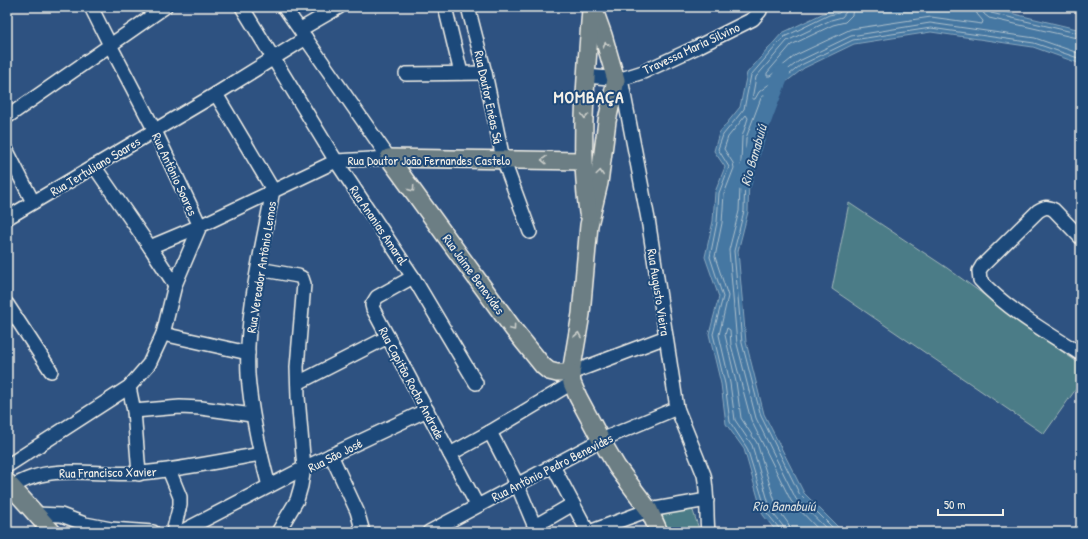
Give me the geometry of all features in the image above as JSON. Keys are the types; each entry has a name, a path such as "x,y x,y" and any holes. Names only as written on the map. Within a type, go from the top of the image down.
{"main road":[{"path":"590,225 584,183 583,161 586,76 592,7"},
{"path":"592,7 618,79 607,121 599,183 590,225 581,314 572,378 601,440 617,467 649,510 659,532"},
{"name":"Rua Doutor João Fernandes Castelo","path":"389,158 583,161"},
{"name":"Rua Jaime Benevides","path":"389,158 514,330 543,366 549,371 572,378"},
{"path":"9,487 52,532"}],"street":[{"name":"Rua Antônio Soares","path":"7,466 129,387 149,364 163,334 174,285 200,226 155,130 91,7"},
{"path":"7,117 166,7"},
{"name":"Rua Ananias Amaral","path":"242,7 336,161 413,277 476,382"},
{"name":"Rua Jaime Benevides","path":"284,7 389,158"},
{"name":"Rua Tertuliano Soares","path":"7,218 274,58 339,7"},
{"name":"Rua Doutor Enéas Sá","path":"445,7 462,73"},
{"name":"Rua Doutor Enéas Sá","path":"468,7 485,73 503,160 530,232"},
{"name":"Travessa Maria Silvino","path":"618,79 661,64 753,19 760,11 760,7"},
{"path":"406,74 485,73"},
{"path":"586,76 618,79"},
{"name":"Rua Augusto Vieira","path":"618,79 648,219 677,408 704,475 707,487 708,532"},
{"path":"216,94 273,190"},
{"path":"7,151 33,202"},
{"name":"Rua Doutor João Fernandes Castelo","path":"150,247 200,226 336,161 389,158"},
{"path":"94,166 150,247 174,285"},
{"name":"Rua Vereador Antônio Lemos","path":"269,486 252,414 248,374 248,353 251,314 273,190"},
{"path":"1081,238 1054,210 1046,207 1038,211 982,266 979,271 980,280 1005,302 1042,329 1081,354"},
{"path":"181,532 304,468 297,367 304,284 302,278 298,276 259,269"},
{"name":"Rua Capitão Rocha Andrade","path":"413,277 377,297 372,305 478,505"},
{"path":"7,304 51,371"},
{"path":"163,334 248,353"},
{"path":"298,383 388,337"},
{"path":"450,454 490,432 572,378 666,337"},
{"path":"129,387 134,411 139,474"},
{"path":"134,411 180,407 252,414"},
{"name":"Rua Antônio Pedro Benevides","path":"430,532 445,528 478,505 601,440 677,408"},
{"name":"Rua São José","path":"278,532 297,500 304,468 427,410"},
{"path":"490,432 517,484 536,529 573,504"},
{"name":"Rua Francisco Xavier","path":"9,487 31,478 56,472 139,474 261,454"},
{"path":"331,455 357,511 363,532"},
{"path":"553,466 588,532 649,510 707,500"},
{"path":"169,470 180,497 180,505 173,532"},
{"path":"36,514 61,515 97,527 153,532"}],"green space":[{"path":"849,203 947,268 1081,365 1081,382 1044,434 832,289"},
{"path":"687,507 691,508 693,511 700,532 664,532 659,516"}],"water":[{"name":"Rio Banabuiú","path":"847,7 985,7 1081,30 1081,64 1033,47 931,32 854,44 804,68 764,99 750,139 748,212 738,251 746,342 764,414 804,493 838,527 859,532 777,532 763,515 744,449 726,424 721,384 709,334 719,297 705,257 713,221 715,192 725,167 714,151 719,133 740,107 747,73 782,33 828,11"}],"waterway":[{"name":"Rio Banabuiú","path":"744,183 761,127 782,73"}],"district":[{"name":"MOMBAÇA","path":"589,96"}]}
